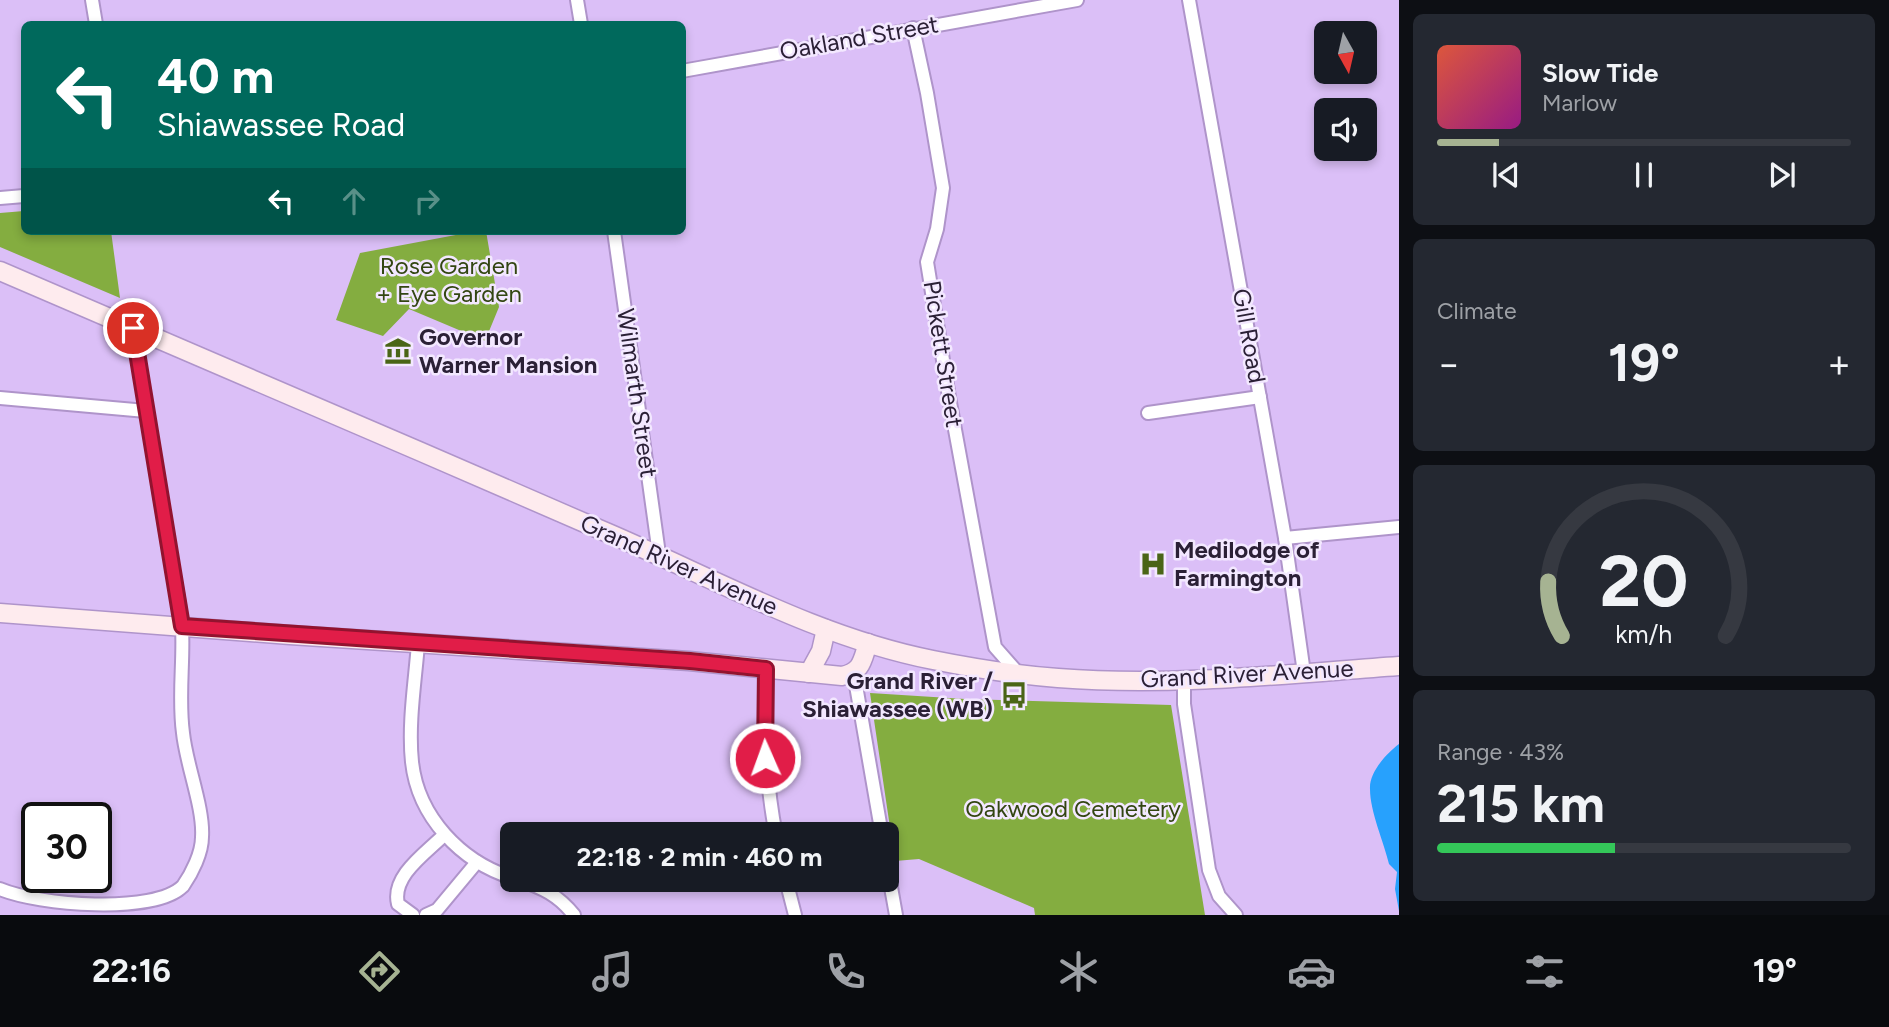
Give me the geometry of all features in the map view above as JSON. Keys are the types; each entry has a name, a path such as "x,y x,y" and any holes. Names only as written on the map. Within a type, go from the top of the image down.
{"main road":[{"name":"Grand River Avenue","path":"0,271 827,629 868,643 932,660 1060,678 1184,680 1399,666"},
{"path":"0,613 690,661 842,676 854,674 861,664 868,643"},
{"path":"809,673 821,651 827,629"}],"street":[{"path":"92,0 96,21"},
{"path":"577,0 580,21"},
{"name":"Oakland Street","path":"686,70 1077,0"},
{"name":"Gill Road","path":"1189,0 1285,538 1304,673"},
{"name":"Pickett Street","path":"913,28 943,188 937,229 927,262 995,647 1018,673"},
{"path":"0,198 21,197"},
{"name":"Wilmarth Street","path":"615,235 659,554"},
{"path":"0,889 19,897 55,903 99,908 132,908 158,902 182,888 200,850 202,836 183,733 182,626 133,328"},
{"path":"1148,413 1260,397"},
{"path":"0,398 146,411"},
{"path":"1285,538 1399,527"},
{"path":"418,644 412,764 417,784 429,814 444,835 477,862 500,872"},
{"path":"766,669 764,739 768,796 773,822"},
{"path":"854,674 880,822"},
{"path":"1184,680 1184,704 1209,870 1219,896 1236,915"},
{"path":"413,915 398,904 395,894 398,886 407,872 444,835"},
{"path":"426,915 437,909 477,862"},
{"path":"548,892 558,897 574,915"},
{"path":"789,892 795,915"},
{"path":"892,892 896,915"}],"green space":[{"path":"21,211 21,235 112,235 120,298 0,247 0,213"},
{"name":"Rose Garden + Eye Garden","path":"456,235 487,235 499,307 485,341 409,309 383,336 336,320 360,253"},
{"name":"Oakwood Cemetery","path":"870,693 965,699 1171,705 1205,915 1035,915 1034,908 919,859 899,861 899,822 889,822"}],"water":[{"path":"1399,744 1399,911 1395,889 1397,872 1389,864 1375,817 1370,783 1384,758"}],"place":[{"name":"Governor Warner Mansion","path":"398,351"},
{"name":"Medilodge of Farmington","path":"1153,564"},
{"name":"Grand River / Shiawassee (WB)","path":"1014,695"}],"route":[{"path":"133,328 182,626 690,661 766,669 765,758"}]}
